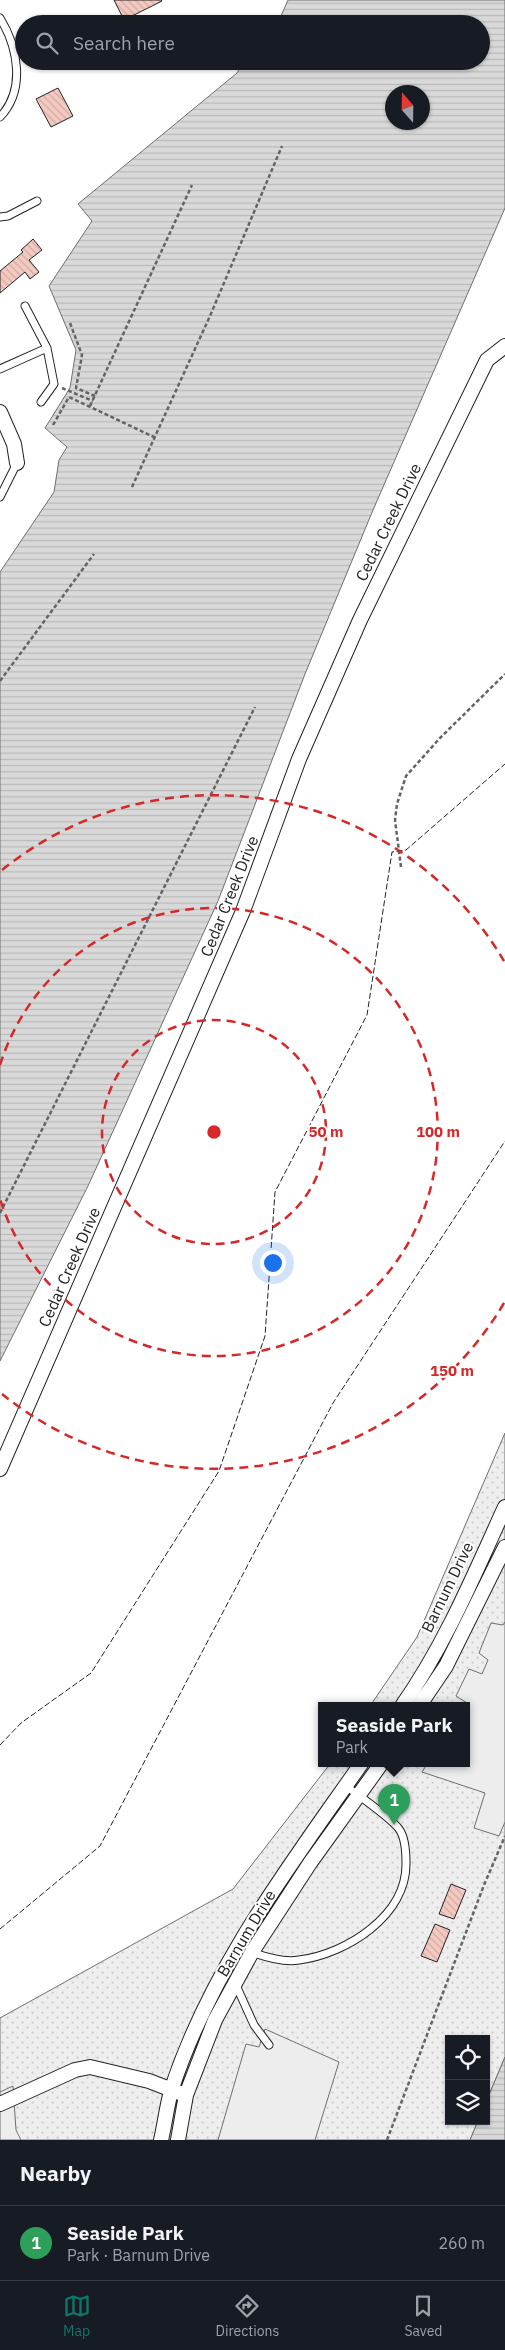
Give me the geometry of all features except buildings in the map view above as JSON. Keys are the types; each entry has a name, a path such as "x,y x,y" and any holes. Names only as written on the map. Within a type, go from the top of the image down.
{"street":[{"name":"Cedar Creek Drive","path":"0,1469 243,911 299,759 360,620 487,360 505,346"},
{"path":"0,412 14,444 18,462"},
{"name":"Barnum Drive","path":"405,1702 429,1663 457,1610 505,1507"},
{"name":"Barnum Drive","path":"422,1702 446,1666 505,1547"},
{"name":"Barnum Drive","path":"161,2140 172,2090 202,2014 237,1945 265,1899 359,1767"},
{"name":"Barnum Drive","path":"178,2140 186,2095 215,2020 252,1952 310,1863 360,1797 379,1767"},
{"path":"0,2104 75,2070 90,2066 149,2081 186,2095"}],"lane":[{"path":"0,18 14,49 15,58"},
{"path":"0,117 8,109 13,96 16,70"},
{"path":"0,217 8,216 37,201"},
{"path":"25,306 47,348 54,384 41,402"},
{"path":"0,369 47,348"},
{"path":"0,497 18,462"},
{"path":"237,1945 268,1958 298,1960 341,1949 372,1928 392,1906 406,1877 406,1854 400,1830 346,1786"},
{"path":"236,1983 254,2025 269,2045"}],"path":[{"path":"132,487 210,316 282,146"},
{"path":"90,406 192,185"},
{"path":"70,323 82,355 76,388 95,396"},
{"path":"71,392 93,401"},
{"path":"53,426 70,397 154,437"},
{"path":"0,681 94,554"},
{"path":"400,868 395,820 397,804 406,776 440,738 505,674"},
{"path":"0,1213 255,706"},
{"path":"387,2140 484,1885 505,1836"}],"shaded area":[{"path":"288,0 505,0 505,208 373,510 305,674 218,901 88,1186 0,1361 0,572 54,492 59,460 67,447 45,428 70,388 76,350 49,286 92,221 78,204 239,70 490,70 490,15 281,15"},
{"path":"505,1433 505,2057 490,2093 490,2035 445,2035 445,2125 476,2125 470,2140 0,2140 0,2018 233,1889 328,1767 470,1767 470,1702 373,1702 417,1637"},
{"path":"505,1622 505,1822 499,1836 474,1828 485,1793 422,1772 425,1767 470,1767 470,1702 465,1702 456,1696 469,1669 482,1674 488,1660 479,1653 491,1623 503,1625"},
{"path":"265,2029 339,2062 315,2140 218,2140 246,2044 259,2047"},
{"path":"505,2057 505,2140 470,2140 476,2125 490,2125 490,2093"},
{"path":"13,2086 16,2130 21,2140 0,2140 0,2092"}],"fence":[{"path":"0,1745 21,1723 91,1673 219,1471 265,1336 275,1192 367,1015 392,852 406,850 505,764"},
{"path":"0,1929 100,1846 333,1403 505,1141"}],"place":[{"name":"Seaside Park","path":"394,1825"}]}
